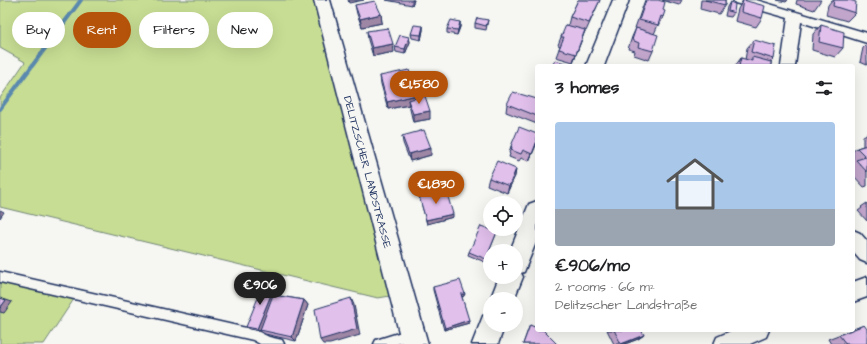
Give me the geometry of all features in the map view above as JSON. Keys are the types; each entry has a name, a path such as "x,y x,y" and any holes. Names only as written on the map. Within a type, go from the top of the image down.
{"street":[{"name":"DELITZSCHER LANDSTRASSE","path":"322,0 414,339"},
{"path":"596,64 621,0"},
{"path":"740,0 795,15 867,38"},
{"path":"788,64 795,15"},
{"path":"523,246 535,216"},
{"path":"855,241 867,254"},
{"path":"855,291 867,287"},
{"path":"485,344 489,332"},
{"path":"724,344 754,332"}],"lane":[{"path":"0,277 255,335 267,342 278,344"},
{"path":"380,344 414,339"}],"green space":[{"path":"0,0 314,0 390,296 378,298 0,207 0,98 25,62 0,48"},
{"path":"0,282 74,299 44,344 0,344"}],"building":[{"path":"578,0 600,0 589,23 570,17"},
{"path":"646,0 658,0 665,2 663,10 665,11 663,17 661,16 658,25 639,20"},
{"path":"705,0 725,0 725,5"},
{"path":"743,0 765,6 762,18 741,12"},
{"path":"834,0 849,0 856,2 855,13 833,6"},
{"path":"375,1 381,14 360,19 355,5"},
{"path":"730,2 735,4 734,13 728,11"},
{"path":"477,18 488,20 486,26 475,23"},
{"path":"451,20 460,22 458,30 447,29"},
{"path":"414,25 423,26 421,35 411,34"},
{"path":"566,25 585,30 576,54 559,49 564,37 561,37"},
{"path":"821,25 844,32 843,48 819,42"},
{"path":"388,28 393,44 372,48 367,31"},
{"path":"636,28 658,35 653,51 638,47 639,43 632,40"},
{"path":"400,35 409,37 405,49 395,47"},
{"path":"754,40 776,46 774,59 751,52"},
{"path":"752,57 771,62 771,64 740,64 741,58 752,61"},
{"path":"555,60 569,64 553,64"},
{"path":"409,70 417,95 387,102 380,76"},
{"path":"513,92 535,98 535,115 507,104"},
{"path":"425,96 430,111 413,114 408,100"},
{"path":"519,127 535,133 535,146 532,154 523,150 521,154 511,150 511,146"},
{"path":"424,130 431,148 409,154 402,136"},
{"path":"867,145 867,172 856,160 866,157 857,148"},
{"path":"497,161 516,169 509,186 489,178"},
{"path":"446,190 453,214 426,220 419,196"},
{"path":"481,226 483,227 483,236 495,236 492,244 483,244 483,258 469,252"},
{"path":"460,280 465,294 461,294 469,320 445,328 433,287"},
{"path":"264,283 275,285 257,329 246,327"},
{"path":"273,295 304,300 292,337 260,330"},
{"path":"0,298 6,300 0,308"},
{"path":"351,298 357,329 320,340 315,309"},
{"path":"530,325 535,327 535,332 545,332 557,344 523,344"},
{"path":"864,325 867,329 867,344 846,344 839,335 846,332 855,332 855,329"},
{"path":"615,332 642,332 644,335 621,344"}],"waterway":[{"path":"0,109 81,0"}]}
